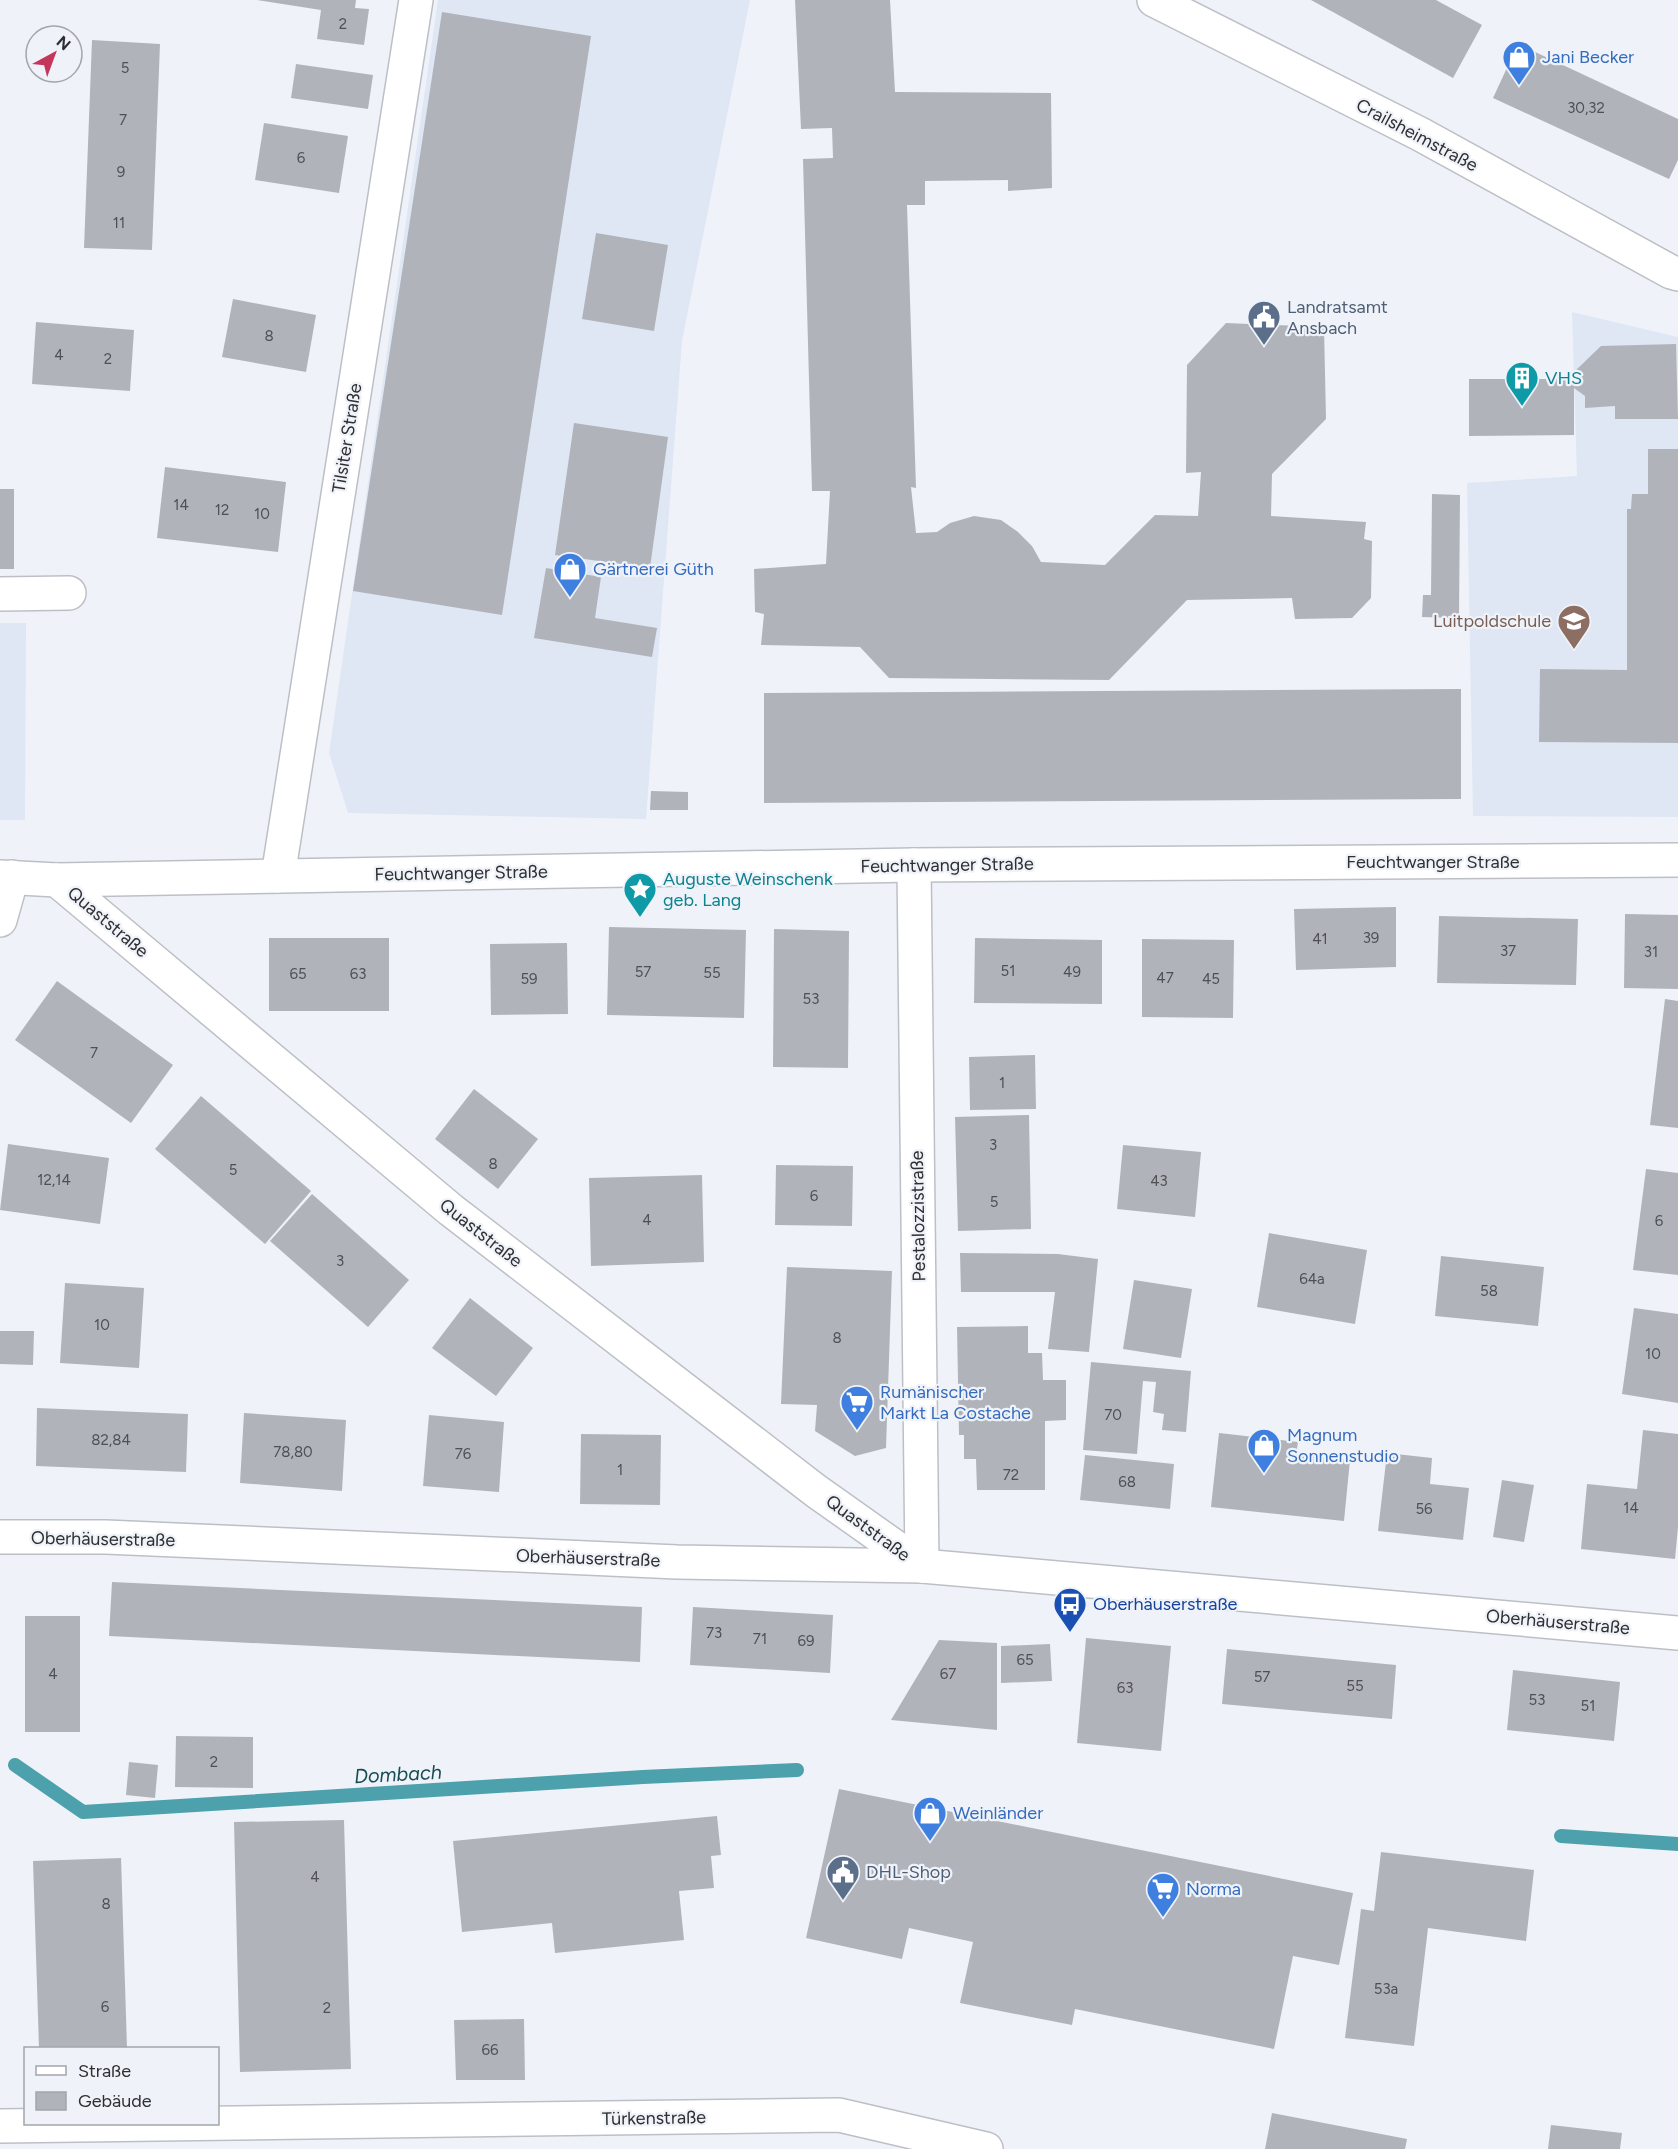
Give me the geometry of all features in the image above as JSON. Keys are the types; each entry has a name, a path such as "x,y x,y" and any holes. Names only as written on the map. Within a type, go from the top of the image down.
{"street":[{"name":"Tilsiter Straße","path":"278,876 416,0"},
{"name":"Crailsheimstraße","path":"1154,0 1420,135 1678,274"},
{"path":"0,594 69,593"},
{"name":"Feuchtwanger Straße","path":"6,877 57,880 914,865 1678,860"},
{"name":"Pestalozzistraße","path":"914,865 922,1566"},
{"path":"0,920 6,877"},
{"name":"Quaststraße","path":"57,880 451,1210 816,1491 922,1566"},
{"name":"Oberhäuserstraße","path":"0,1537 106,1537 677,1562 922,1566 1678,1633"},
{"name":"Türkenstraße","path":"219,2123 839,2115 986,2149"},
{"name":"Türkenstraße","path":"0,2126 80,2125"}],"shaded area":[{"path":"438,0 750,0 682,341 646,819 348,813 329,753"},
{"name":"Luitpoldschule","path":"1572,312 1678,337 1678,817 1473,816 1467,483 1577,476"},
{"path":"0,623 26,623 25,820 0,820"}],"building":[{"path":"257,0 356,0 355,8 369,9 364,45 317,39 321,10"},
{"name":"Landratsamt Ansbach","path":"795,0 890,0 895,92 1051,93 1052,188 1008,191 1008,180 925,181 925,205 907,205 916,488 911,487 916,533 937,532 950,523 974,516 1001,520 1032,546 1041,562 1105,565 1155,515 1198,516 1201,472 1186,473 1187,365 1226,323 1324,327 1326,419 1272,474 1271,516 1366,522 1364,539 1372,541 1371,598 1352,618 1295,619 1292,598 1187,600 1109,680 889,678 860,647 761,645 764,614 755,612 754,569 826,564 830,491 812,491 803,159 833,158 832,128 801,129"},
{"path":"1311,0 1436,0 1482,25 1453,78"},
{"path":"442,12 591,36 502,615 353,591"},
{"path":"92,40 160,44 152,250 84,248"},
{"path":"1518,44 1678,119 1678,160 1669,179 1493,98"},
{"path":"296,64 373,75 368,109 291,98"},
{"path":"264,123 348,136 339,193 255,180"},
{"path":"596,233 668,245 654,331 582,319"},
{"path":"233,299 316,315 306,372 222,357"},
{"path":"36,322 134,330 130,391 32,384"},
{"path":"1676,344 1678,419 1615,419 1615,406 1585,408 1585,396 1574,388 1574,435 1469,436 1469,379 1575,379 1574,372 1601,346"},
{"path":"574,423 668,437 650,568 555,555"},
{"path":"1648,449 1678,449 1678,743 1539,742 1540,669 1627,670 1627,509 1631,509 1632,494 1648,494"},
{"path":"165,467 286,482 278,552 157,538"},
{"path":"0,489 14,489 14,569 0,569"},
{"path":"1432,494 1460,495 1459,618 1422,617 1423,595 1431,595"},
{"name":"Gärtnerei Güth","path":"546,568 601,577 595,618 657,628 652,657 534,638"},
{"path":"1461,689 1461,799 764,803 764,693"},
{"path":"651,791 688,792 688,810 650,810"},
{"path":"1396,907 1396,967 1296,970 1294,909"},
{"path":"1625,914 1678,915 1678,989 1624,988"},
{"path":"1439,916 1578,919 1576,985 1437,983"},
{"path":"609,927 746,930 744,1018 607,1015"},
{"path":"774,929 849,931 848,1068 773,1067"},
{"path":"269,938 389,938 389,1011 269,1011"},
{"path":"975,938 1102,940 1102,1004 974,1003"},
{"path":"1142,939 1234,940 1233,1018 1142,1017"},
{"path":"567,943 568,1014 491,1015 490,944"},
{"path":"57,981 173,1065 131,1123 15,1040"},
{"path":"1665,999 1678,1001 1678,1128 1650,1125"},
{"path":"1035,1055 1036,1109 970,1110 969,1057"},
{"path":"474,1089 538,1139 498,1189 435,1139"},
{"path":"201,1096 311,1191 265,1244 155,1149"},
{"path":"1029,1115 1031,1229 958,1231 955,1117"},
{"path":"8,1144 109,1158 100,1224 0,1210"},
{"path":"1123,1145 1201,1152 1195,1217 1117,1209"},
{"path":"776,1165 853,1166 852,1226 775,1225"},
{"path":"1646,1169 1678,1173 1678,1275 1633,1270"},
{"path":"702,1175 704,1262 591,1266 589,1178"},
{"path":"312,1194 409,1280 368,1327 270,1241"},
{"path":"1269,1233 1367,1250 1355,1324 1257,1307"},
{"path":"960,1253 1058,1254 1098,1259 1089,1352 1048,1349 1055,1292 961,1292"},
{"path":"1441,1256 1544,1267 1538,1326 1435,1316"},
{"path":"787,1267 892,1271 886,1448 855,1456 815,1431 817,1405 781,1404"},
{"path":"1134,1280 1192,1289 1181,1358 1123,1349"},
{"path":"65,1283 144,1288 139,1368 60,1363"},
{"path":"470,1298 533,1348 496,1396 432,1348"},
{"path":"1634,1308 1678,1314 1678,1403 1622,1394"},
{"path":"1028,1326 1028,1353 1042,1353 1043,1380 1066,1380 1066,1420 1045,1421 1045,1490 977,1490 976,1459 964,1459 964,1435 959,1435 957,1327"},
{"path":"0,1331 34,1331 33,1365 0,1364"},
{"path":"1091,1362 1191,1371 1186,1432 1162,1430 1164,1414 1153,1412 1156,1382 1143,1381 1137,1454 1083,1450"},
{"path":"37,1408 188,1414 186,1472 36,1466"},
{"path":"244,1413 346,1420 342,1491 240,1483"},
{"path":"429,1415 504,1422 499,1492 423,1486"},
{"path":"1643,1430 1678,1434 1678,1527 1675,1559 1581,1549 1587,1484 1637,1489"},
{"path":"1219,1433 1298,1442 1296,1455 1350,1460 1344,1521 1211,1507"},
{"path":"581,1434 661,1435 660,1505 580,1504"},
{"path":"1387,1453 1432,1458 1430,1484 1469,1488 1463,1540 1378,1531"},
{"path":"1085,1455 1174,1464 1170,1509 1080,1500"},
{"path":"1502,1480 1534,1485 1524,1542 1493,1537"},
{"path":"112,1582 642,1607 640,1662 109,1636"},
{"path":"693,1607 833,1615 830,1673 690,1665"},
{"path":"25,1616 80,1616 80,1732 25,1732"},
{"path":"1086,1638 1171,1646 1161,1751 1077,1743"},
{"path":"939,1640 997,1643 997,1730 891,1720"},
{"path":"1050,1644 1052,1681 1001,1683 1001,1646"},
{"path":"1227,1649 1396,1665 1392,1719 1222,1704"},
{"path":"1513,1670 1620,1682 1614,1741 1507,1730"},
{"path":"176,1736 253,1737 253,1788 175,1787"},
{"path":"129,1762 158,1765 155,1798 126,1795"},
{"name":"Norma","path":"839,1789 1353,1893 1339,1965 1293,1956 1274,2049 1075,2009 1072,2025 960,2003 973,1942 909,1928 902,1959 806,1938"},
{"path":"717,1816 721,1855 711,1856 714,1888 679,1891 684,1940 555,1953 552,1923 462,1932 453,1841"},
{"path":"344,1820 351,2069 240,2072 234,1822"},
{"path":"1381,1852 1534,1870 1526,1941 1428,1928 1414,2046 1345,2038 1361,1909 1374,1911"},
{"path":"121,1858 127,2047 39,2047 33,1861"},
{"path":"524,2019 525,2080 456,2080 454,2020"},
{"path":"1272,2113 1407,2139 1405,2149 1265,2149"},
{"path":"1551,2125 1622,2133 1620,2149 1548,2149"}],"waterway":[{"name":"Dombach","path":"15,1765 83,1812 643,1777 797,1770"},
{"name":"Dombach","path":"1561,1836 1678,1844"}],"place":[{"name":"Jani Becker","path":"1519,86"},
{"name":"Landratsamt Ansbach","path":"1264,346"},
{"name":"VHS","path":"1522,407"},
{"name":"Gärtnerei Güth","path":"570,598"},
{"name":"Luitpoldschule","path":"1574,650"},
{"name":"Auguste Weinschenk geb. Lang","path":"640,918"},
{"name":"Rumänischer Markt La Costache","path":"857,1431"},
{"name":"Magnum Sonnenstudio","path":"1264,1474"},
{"name":"Oberhäuserstraße","path":"1070,1633"},
{"name":"Weinländer","path":"930,1842"},
{"name":"DHL-Shop","path":"843,1901"},
{"name":"Norma","path":"1163,1918"}]}
